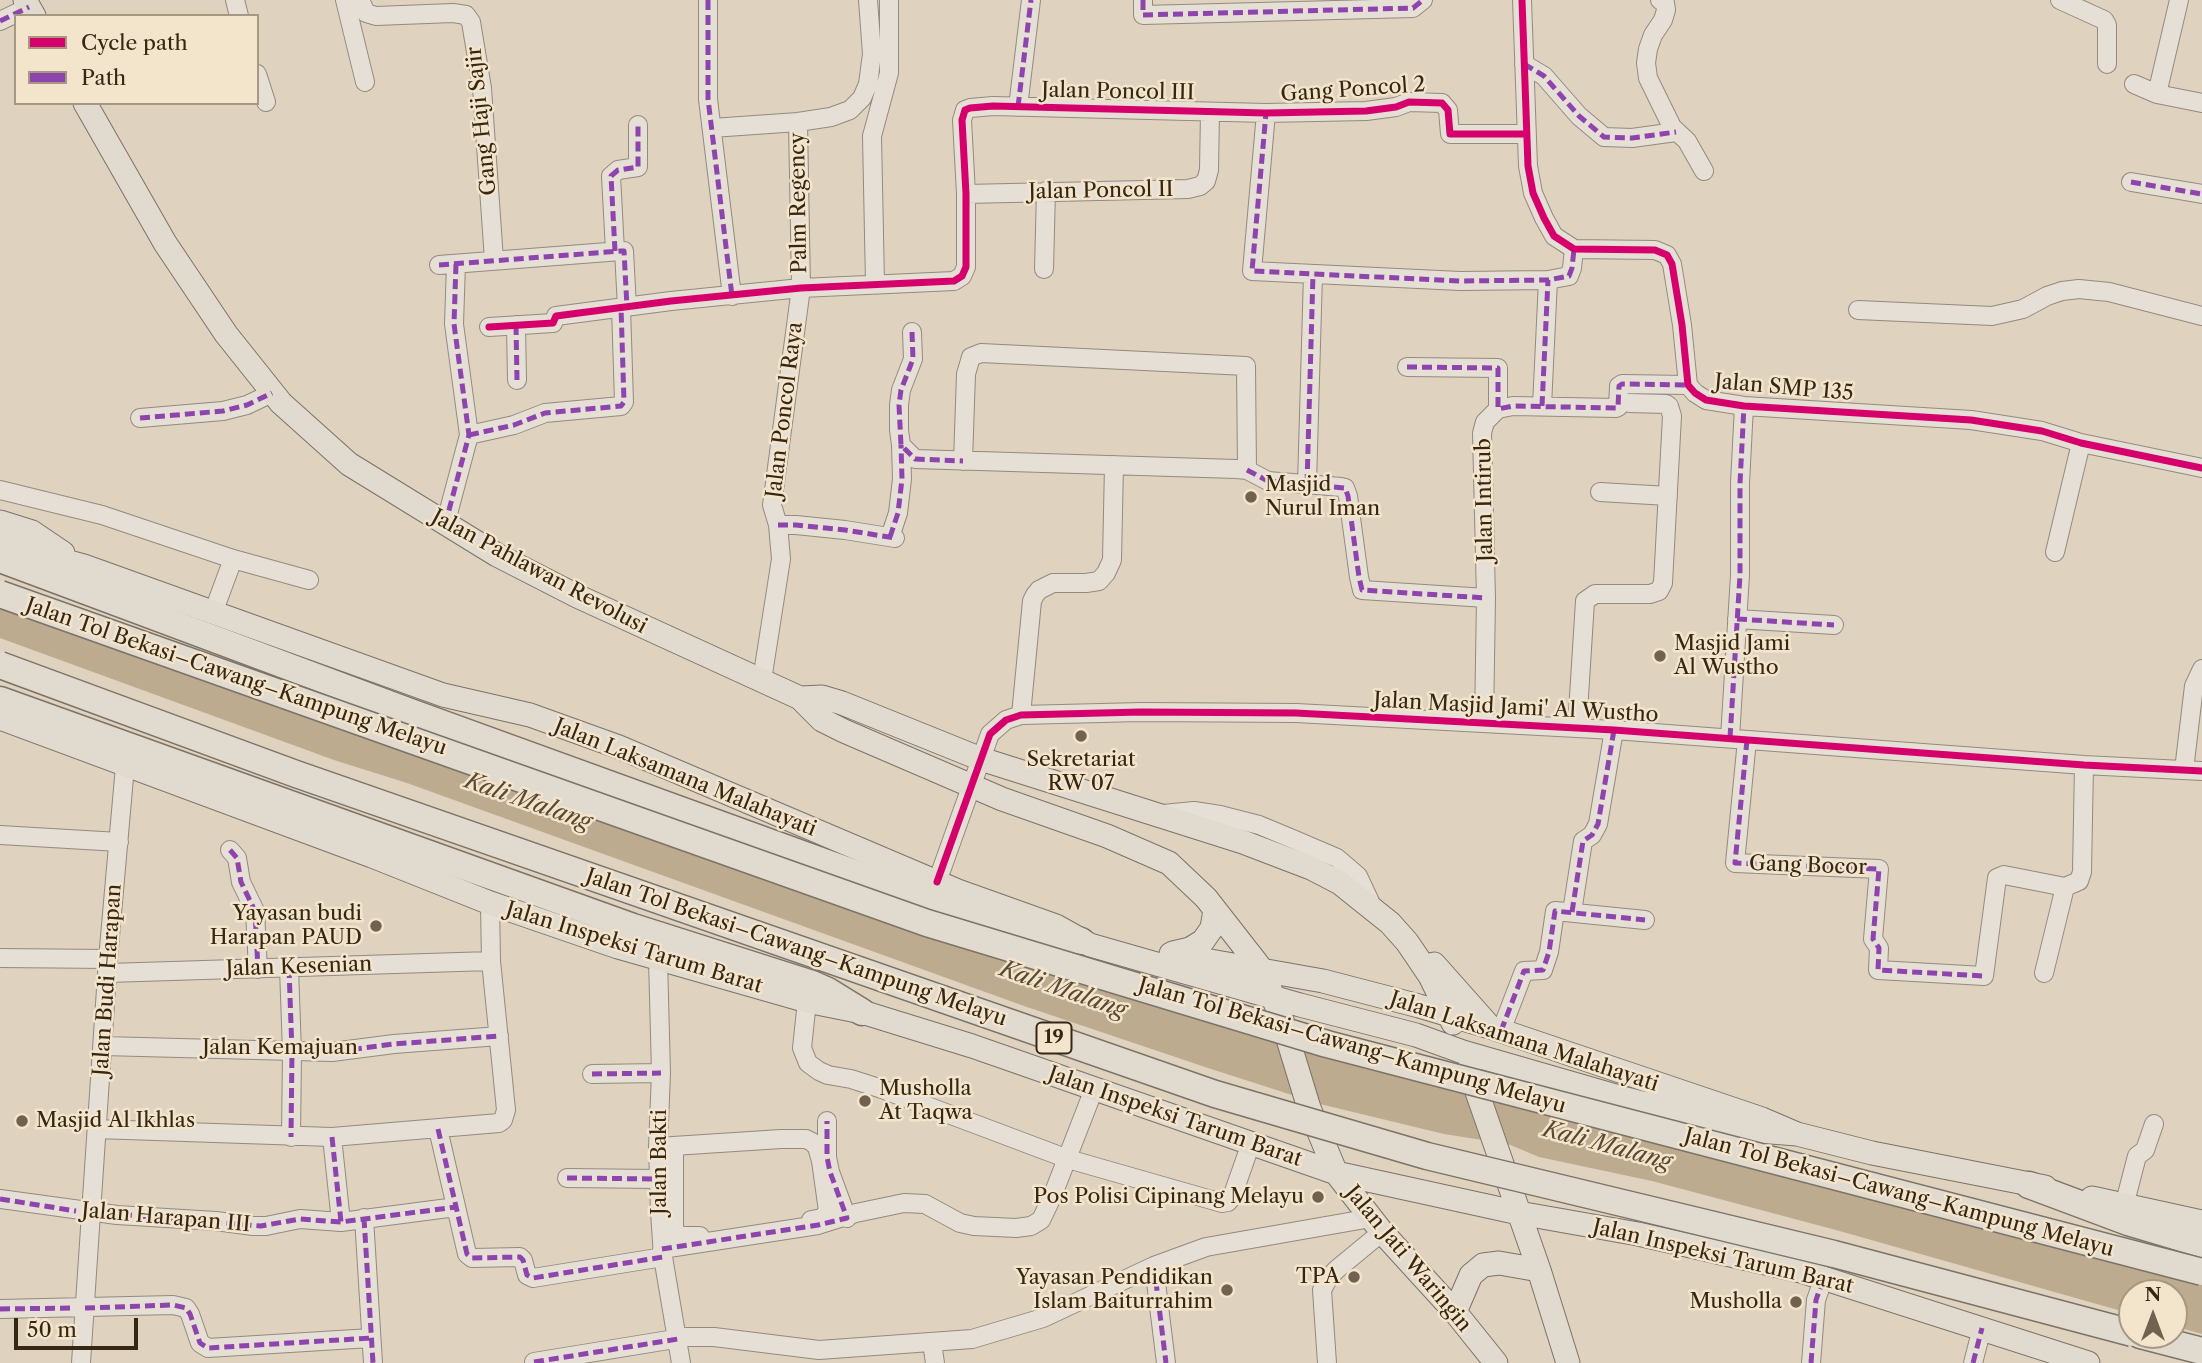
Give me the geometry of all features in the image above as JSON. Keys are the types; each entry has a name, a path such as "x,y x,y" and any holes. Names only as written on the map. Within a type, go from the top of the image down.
{"highway":[{"path":"0,559 413,713 912,894 1048,936 1081,941"},
{"name":"Jalan Tol Bekasi–Cawang–Kampung Melayu","path":"0,594 927,923 1327,1044 2202,1272"},
{"name":"Jalan Tol Bekasi–Cawang–Kampung Melayu","path":"0,665 296,774 1215,1094 1427,1156 1834,1254 2118,1329"},
{"path":"0,700 644,931 812,984 828,990 862,1012"},
{"path":"2029,1185 2147,1228 2202,1244"}],"main road":[{"name":"Jalan Pahlawan Revolusi","path":"86,105 165,243 226,334 272,393 349,464 497,555 577,596 800,698 822,720 972,786"},
{"name":"Jalan Laksamana Malahayati","path":"0,522 32,532 84,566"},
{"name":"Jalan Laksamana Malahayati","path":"0,542 84,566 443,695 530,715 619,747 937,882 1056,926 1081,941 1416,1035 1466,1060 1745,1130 1797,1134"},
{"name":"Jalan Pahlawan Revolusi","path":"800,698 821,697 842,703 981,758"},
{"name":"Jalan Inspeksi Tarum Barat","path":"0,718 372,856 489,903 658,959 807,1001 862,1012 972,1045 1336,1173 1519,1213 1638,1234 1824,1277 2088,1363"},
{"path":"981,758 1243,842 1311,868 1340,883 1372,906 1407,942 1434,964 1495,1029"},
{"name":"Jalan Jati Waringin","path":"972,786 1107,836 1169,863 1215,910 1263,971 1283,1023 1309,1108 1336,1173 1376,1225 1455,1312 1496,1363"},
{"path":"1170,954 1190,949 1203,941 1212,928 1215,910"},
{"name":"Jalan Laksamana Malahayati","path":"1081,941 1323,981 1495,1029 1762,1119 1797,1134 1872,1153 2202,1222"},
{"path":"1407,942 1430,976 1451,1015 1498,1148 1568,1363"},
{"path":"1455,1312 1471,1275 1483,1265 1499,1263 1539,1270"}],"street":[{"path":"345,0 365,82"},
{"name":"Gang Haji Sajir","path":"360,0 366,13 376,16 453,13 466,15 471,22 482,88 494,260"},
{"path":"708,0 708,99 732,296"},
{"name":"Palm Regency","path":"801,288 798,121 831,117 850,110 862,97 868,84 872,54 868,0"},
{"path":"875,283 872,136 889,73 889,0"},
{"path":"1017,107 1031,0"},
{"path":"1143,0 1143,15 1413,8 1423,0"},
{"path":"1266,113 1252,271 1460,281 1548,280 1569,276 1574,249 1554,236 1533,193 1528,166 1522,0"},
{"path":"1660,0 1665,3 1666,10 1648,49 1648,78 1676,132 1687,141 1704,171"},
{"path":"2060,0 2104,20 2107,25 2107,64"},
{"path":"2157,94 2179,0"},
{"path":"1524,64 1544,76 1580,116 1604,137 1632,138 1676,132"},
{"path":"259,80 266,102"},
{"path":"2134,84 2157,94 2202,103"},
{"name":"Gang Poncol 2","path":"1266,113 1366,111 1396,107 1409,102 1441,103 1448,110 1450,134 1526,134"},
{"name":"Jalan Poncol III","path":"966,194 962,120 965,110 970,108 1266,113"},
{"name":"Jalan Poncol II","path":"966,194 1188,189 1200,186 1206,181 1209,170 1210,112"},
{"path":"712,128 798,121"},
{"path":"615,251 611,176 618,170 638,167 638,125"},
{"path":"2131,182 2202,194"},
{"path":"1044,269 1046,191"},
{"path":"489,327 553,323 556,316 801,288 875,283 939,284 954,281 962,276 966,267 966,194"},
{"name":"Jalan SMP 135","path":"1574,249 1655,250 1667,255 1672,264 1682,325 1688,385 1706,400 1744,406 1971,420 2042,431 2081,443 2202,468"},
{"path":"445,524 469,435 448,265 624,251 624,402 621,406 545,413 514,425 469,435"},
{"path":"1307,484 1313,274"},
{"path":"1542,406 1548,280"},
{"name":"Jalan Poncol Raya","path":"762,680 781,559 778,525 772,505 801,288"},
{"path":"1858,310 1992,316 2023,309 2048,296 2079,289 2109,292 2202,316"},
{"path":"516,325 517,380"},
{"path":"778,525 796,524 893,538 902,479 899,405 901,390 913,359 912,332"},
{"path":"963,461 965,374 971,357 981,353 1246,366 1247,470"},
{"path":"1407,367 1498,368 1499,409"},
{"name":"Jalan Intirub","path":"1484,723 1486,598 1482,433 1485,422 1499,409 1513,406 1616,408 1622,384 1688,385"},
{"path":"140,418 223,411 247,405 272,393"},
{"path":"1577,728 1585,601 1595,594 1650,594 1658,591 1663,583 1671,410 1666,404 1629,403"},
{"path":"1738,739 1737,619 1744,406"},
{"path":"2055,552 2081,443"},
{"path":"901,445 915,459 1247,470 1268,481 1345,488 1363,590 1486,598"},
{"path":"1021,715 1032,601 1035,595 1038,590 1053,583 1099,581 1112,560 1114,465"},
{"path":"0,490 102,515 233,559 309,580"},
{"path":"1600,492 1668,496"},
{"path":"213,613 233,559"},
{"path":"1737,619 1834,625"},
{"path":"2193,771 2194,686 2202,668"},
{"name":"Jalan Masjid Jami' Al Wustho","path":"937,882 990,734 995,727 1021,715 1141,712 1296,713 1614,730 2193,771"},
{"path":"1572,912 1583,841 1592,835 1598,824 1614,730"},
{"name":"Gang Bocor","path":"1738,739 1735,863 1879,869 1873,939 1879,948 1878,970 1984,976 1997,878 2004,875 2065,887"},
{"path":"2044,973 2065,887 2079,881 2082,872 2084,765"},
{"name":"Jalan Budi Harapan","path":"81,1363 108,966 125,766"},
{"path":"0,835 119,842"},
{"path":"230,850 237,858 241,882 255,911 258,969"},
{"path":"97,1129 332,1137 489,1126 503,1119 506,1110 491,961 489,903"},
{"path":"1495,1029 1524,971 1543,970 1549,952 1555,911 1645,920"},
{"name":"Jalan Kesenian","path":"0,958 108,966 258,969 491,961"},
{"name":"Jalan Bakti","path":"658,959 666,1147 658,1179 663,1253 681,1363"},
{"path":"289,968 291,1137"},
{"path":"807,1001 802,1048 808,1063 819,1071 882,1089 1068,1159 1222,1203 1228,1202 1232,1197 1251,1143"},
{"name":"Jalan Kemajuan","path":"103,1045 332,1052 499,1036"},
{"path":"592,1074 661,1073"},
{"path":"438,1129 467,1254 478,1259 520,1257 529,1278 818,1225 878,1208 916,1202 960,1223 974,1226 1031,1226 1041,1220 1068,1159 1094,1089"},
{"path":"827,1121 827,1157 830,1172 847,1218"},
{"path":"2124,1206 2137,1156 2145,1150 2154,1124"},
{"path":"332,1137 341,1222"},
{"path":"806,1139 817,1147 828,1211 821,1218 770,1228 680,1236 674,1229 666,1147 806,1139"},
{"path":"567,1178 658,1179"},
{"name":"Jalan Harapan III","path":"0,1199 117,1215 254,1226 300,1219 341,1222 456,1207"},
{"path":"364,1218 373,1363"},
{"path":"534,1362 678,1339 714,1337 819,1350 972,1339 1043,1318 1153,1266 1206,1247 1376,1225"},
{"path":"1327,1363 1322,1290 1328,1279 1376,1225"},
{"path":"1153,1266 1166,1363"},
{"path":"1811,1363 1816,1300 1824,1277"},
{"path":"0,1309 173,1305 186,1308 200,1343 208,1348 371,1338"},
{"path":"1973,1363 1982,1328"},
{"path":"932,1343 935,1363"}],"water":[{"name":"Kali Malang","path":"0,600 927,923 2202,1272 2202,1334 2188,1330 2188,1279 2118,1279 2118,1310 1652,1181 1539,1157 1508,1144 1444,1134 1320,1104 1024,1006 0,638"}],"marked path":[{"path":"708,0 708,99 732,296"},
{"path":"1018,107 1031,0"},
{"path":"1143,0 1143,15 1413,8 1423,0"},
{"path":"14,14 29,7"},
{"path":"0,21 14,14"},
{"path":"1524,64 1544,76 1579,116 1604,137 1632,138 1676,132"},
{"path":"1270,113 1266,113 1252,271 1460,281 1548,280 1569,276 1574,249"},
{"path":"615,251 611,176 618,170 638,167 638,125"},
{"path":"2131,182 2202,194"},
{"path":"439,265 624,251 627,307"},
{"path":"445,525 469,435 454,324 456,264"},
{"path":"1307,484 1313,274"},
{"path":"1542,406 1548,280"},
{"path":"469,435 514,425 545,413 621,406 624,402 621,307"},
{"path":"516,325 517,380"},
{"path":"912,332 913,359 901,390 899,405 901,445 915,459 963,461"},
{"path":"1407,367 1498,368 1498,409 1513,406 1616,408 1619,386 1622,384 1688,385"},
{"path":"140,418 223,411 247,405 272,393"},
{"path":"1730,738 1740,575 1740,483 1744,406"},
{"path":"890,537 898,513 902,479 901,445"},
{"path":"1247,470 1268,481 1345,488 1362,590 1486,598"},
{"path":"778,525 845,530 895,538"},
{"path":"1737,619 1834,625"},
{"path":"1572,912 1583,841 1592,835 1598,824 1614,730"},
{"path":"1747,740 1735,863 1879,869 1873,939 1879,948 1878,970 1984,976"},
{"path":"230,850 237,858 241,882 255,911 258,969"},
{"path":"1501,1031 1524,971 1543,970 1549,952 1555,911 1645,920"},
{"path":"289,968 291,1137"},
{"path":"292,1052 332,1052 499,1036"},
{"path":"592,1074 661,1073"},
{"path":"662,1249 818,1225 847,1218 830,1172 827,1157 827,1121"},
{"path":"438,1129 467,1254 472,1258 520,1257 527,1275 533,1278 663,1257"},
{"path":"332,1137 341,1222"},
{"path":"567,1178 658,1179"},
{"path":"0,1199 76,1211"},
{"path":"92,1212 261,1226 300,1219 341,1222 456,1207"},
{"path":"364,1218 373,1363"},
{"path":"1154,1266 1166,1363"},
{"path":"1811,1363 1816,1300 1824,1277"},
{"path":"85,1308 173,1305 186,1308 200,1343 208,1348 371,1338"},
{"path":"0,1309 74,1308"},
{"path":"1973,1363 1982,1328"},
{"path":"534,1362 678,1339"}],"cycle path":[{"path":"1522,0 1528,166 1533,193 1544,218 1554,236 1574,249 1655,250 1667,255 1672,264 1682,325 1688,385 1695,393 1706,400 1744,406 1971,420 2042,431 2081,443 2202,468"},
{"path":"489,327 553,323 556,316 801,288 954,281 962,276 966,267 962,120 965,110 970,108 993,106 1266,113 1366,111 1396,107 1409,102 1442,103 1448,110 1450,134 1526,134"},
{"path":"937,882 990,734 1006,720 1021,715 1141,712 1296,713 1614,730 2084,765 2202,771"}],"place":[{"name":"Masjid Nurul Iman","path":"1251,497"},
{"name":"Masjid Jami Al Wustho","path":"1660,656"},
{"name":"Sekretariat RW 07","path":"1081,736"},
{"name":"Yayasan budi Harapan PAUD","path":"376,926"},
{"name":"Musholla At Taqwa","path":"865,1101"},
{"name":"Masjid Al Ikhlas","path":"22,1121"},
{"name":"Pos Polisi Cipinang Melayu","path":"1318,1197"},
{"name":"TPA","path":"1354,1277"},
{"name":"Yayasan Pendidikan Islam Baiturrahim","path":"1227,1290"},
{"name":"Musholla","path":"1796,1302"}]}
